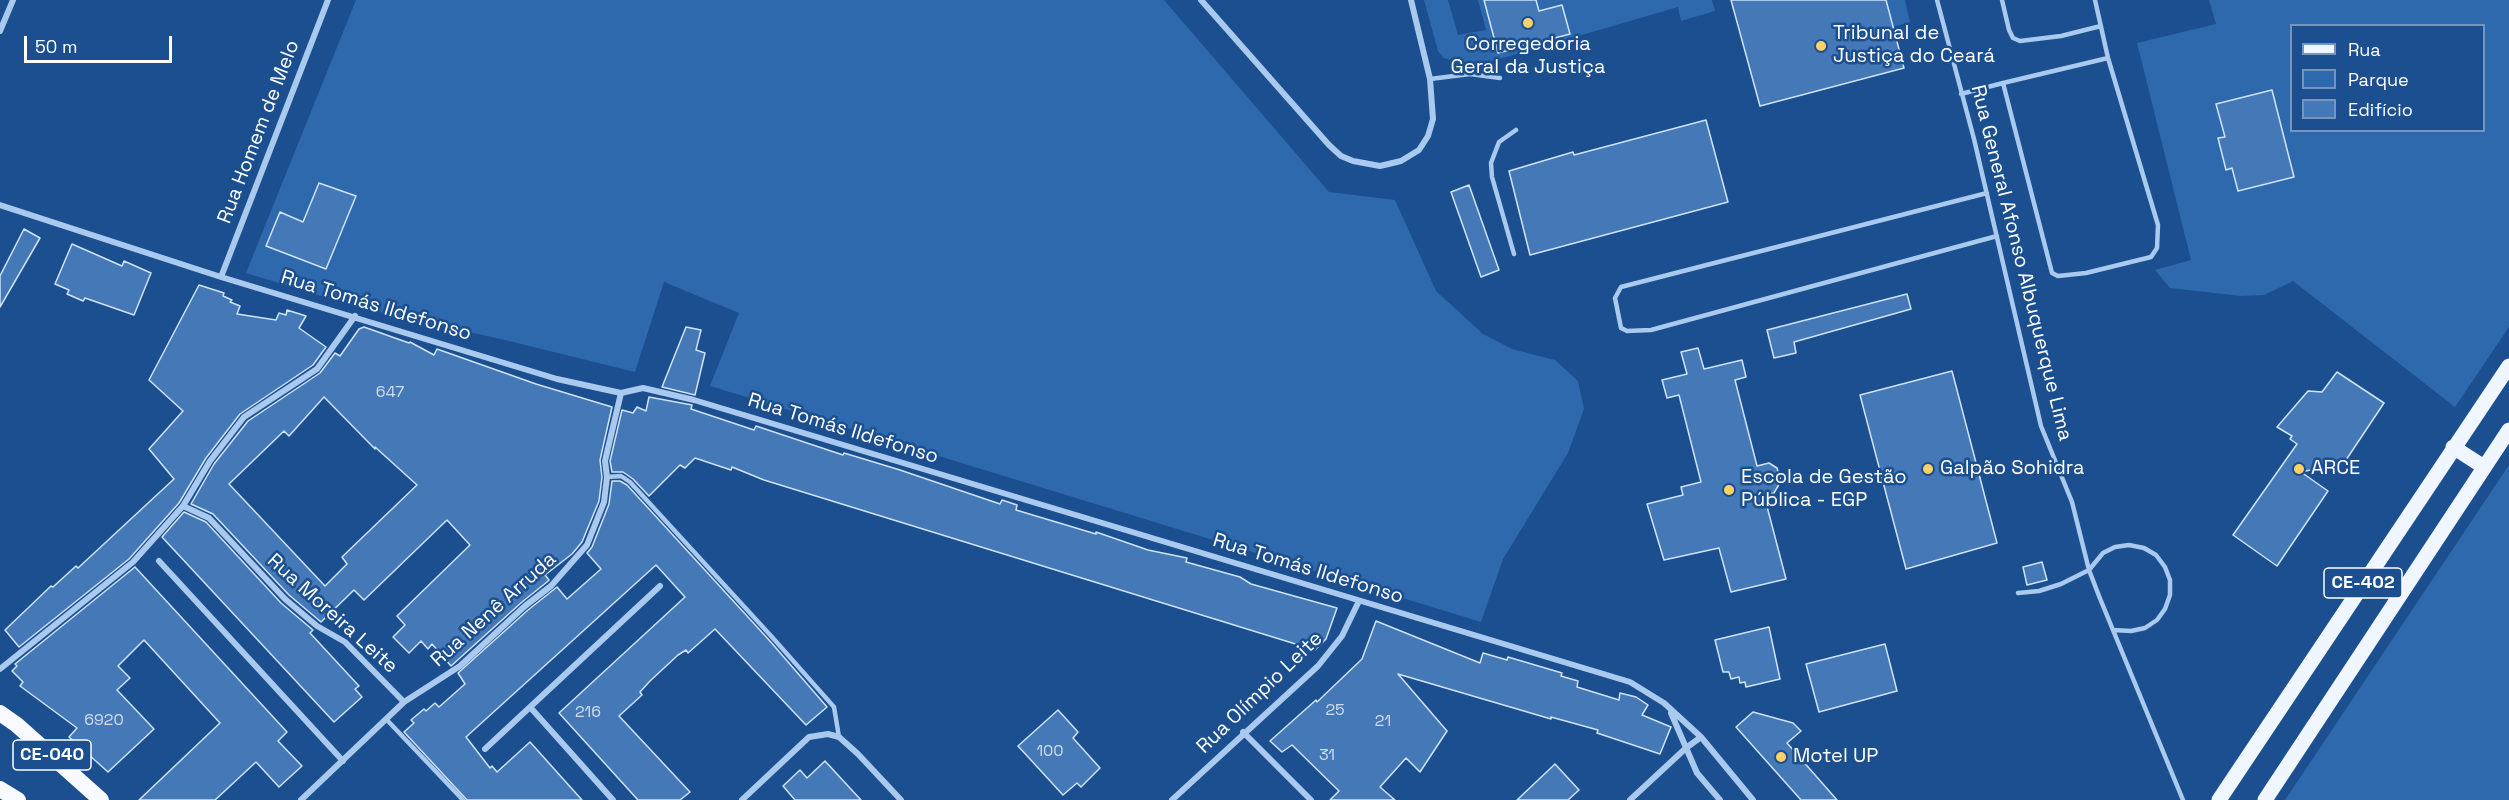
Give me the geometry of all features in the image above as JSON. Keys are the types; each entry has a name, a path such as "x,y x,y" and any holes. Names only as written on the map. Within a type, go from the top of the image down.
{"highway":[{"name":"CE-040","path":"0,713 17,725 101,800"},
{"name":"CE-040","path":"0,789 18,800"}],"main road":[{"name":"CE-402","path":"2218,800 2509,366"},
{"name":"CE-402","path":"2265,800 2509,430"},
{"path":"2454,447 2484,467"}],"street":[{"path":"0,32 13,0"},
{"name":"Rua Homem de Melo","path":"221,277 328,0"},
{"path":"1201,0 1329,146 1341,156 1364,165 1380,166 1401,161 1419,150 1428,136 1433,118 1430,79 1411,0"},
{"name":"Rua Tomás Ildefonso","path":"0,205 221,277 557,379 621,393 642,388 694,400 1630,682 1664,703 1701,737 1753,800"},
{"path":"0,669 133,562 183,506 210,461 244,417 317,369 355,316"},
{"name":"Rua Nenê Arruda","path":"302,800 404,702 460,666 550,586 587,545 597,525 604,502 607,477 605,460 621,393"},
{"name":"Rua Moreira Leite","path":"183,506 209,518 285,599 317,626 345,642 404,702"},
{"path":"159,561 343,761"},
{"path":"485,749 660,586"},
{"name":"Rua Olímpio Leite","path":"1172,800 1243,732 1318,666 1342,636 1359,601"},
{"path":"530,707 613,800"},
{"path":"1670,709 1697,773 1720,800"},
{"path":"1243,732 1311,800"},
{"path":"742,800 809,737 828,734 839,737 901,800"},
{"path":"1630,800 1701,737"}],"lane":[{"name":"Rua General Afonso Albuquerque Lima","path":"1937,0 1987,193 2041,426 2072,502 2089,570 2183,800"},
{"path":"2002,0 2009,30 2013,38 2020,41 2061,36 2101,26"},
{"path":"2003,83 2052,273 2058,276 2086,273 2151,257 2157,249 2158,225 2108,58 2095,0"},
{"path":"1961,94 2108,58"},
{"path":"1430,79 1470,74 1500,78"},
{"path":"1514,254 1492,177 1491,163 1499,142 1516,130"},
{"path":"1987,193 1621,287 1615,298 1621,328 1627,331 1651,330 1997,236"},
{"path":"607,477 621,476 630,482 772,637 834,707 839,737"},
{"path":"2018,593 2047,589 2089,570 2103,553 2115,547 2129,545 2150,552 2165,567 2170,580 2170,595 2166,609 2157,620 2138,629 2114,630"},
{"path":"386,719 463,800"}],"green space":[{"path":"356,0 1164,0 1329,192 1395,200 1436,291 1483,334 1512,349 1555,360 1578,381 1584,409 1568,453 1503,559 1481,622 710,386 739,313 664,282 635,372 357,307 246,273"},
{"path":"1424,0 1448,0 1458,35 1486,30 1478,0 1712,0 1715,11 1681,21 1678,7 1489,62 1460,62 1444,58 1438,51"},
{"path":"1886,0 1905,0 1910,22 1893,27"},
{"path":"2209,0 2509,0 2509,327 2455,407 2293,281 2264,295 2241,296 2170,288 2155,270 2191,260 2137,43 2216,24"},
{"path":"2509,465 2509,800 2285,800"}],"building":[{"name":"Corregedoria Geral da Justiça","path":"1484,0 1536,0 1539,11 1562,5 1570,34 1498,53"},
{"name":"Tribunal de Justiça do Ceará","path":"1731,0 1886,0 1904,68 1760,106"},
{"path":"2272,90 2294,177 2238,191 2232,168 2226,170 2218,138 2225,137 2216,104"},
{"path":"1706,120 1728,202 1530,255 1509,171 1573,152 1574,155"},
{"path":"319,183 356,196 326,269 266,246 280,212 303,222"},
{"path":"1469,185 1499,270 1481,277 1451,192"},
{"path":"24,229 40,238 0,307 0,276"},
{"path":"72,244 122,266 124,261 151,273 134,315 85,298 83,301 67,294 69,290 55,284"},
{"path":"199,285 224,293 223,296 232,300 230,302 240,306 237,314 276,320 279,313 286,315 287,310 306,316 299,328 326,347 313,365 240,414 206,458 179,503 129,559 19,647 5,630 51,586 53,587 76,566 78,568 174,479 149,449 183,411 149,380"},
{"path":"1907,294 1911,309 1794,342 1796,353 1774,358 1767,330"},
{"path":"364,327 410,342 434,355 437,349 536,384 612,407 600,460 602,477 599,501 582,542 572,554 545,575 549,580 547,582 451,666 432,644 428,649 421,641 409,653 393,637 405,625 397,616 470,545 447,520 364,600 354,590 321,622 289,595 213,514 191,504 214,464 248,421 320,373 335,353 340,356 359,329","holes":["324,397 375,449 375,447 417,485 342,557 347,564 325,586 229,484 284,431 289,436"]},
{"path":"686,327 701,330 696,350 705,353 695,395 662,387"},
{"name":"Escola de Gestão Pública - EGP","path":"1698,348 1704,369 1742,360 1746,377 1735,380 1757,466 1769,463 1777,468 1781,481 1774,493 1764,495 1786,579 1731,592 1719,548 1664,560 1647,504 1683,495 1681,487 1701,482 1679,395 1667,398 1662,380 1687,374 1681,352"},
{"name":"Galpão Sohidra","path":"1952,371 1997,543 1906,569 1860,395"},
{"name":"ARCE","path":"2337,372 2384,403 2344,463 2301,472 2328,491 2277,566 2233,535 2297,444 2290,439 2292,436 2277,427 2308,391 2322,392"},
{"path":"649,397 692,405 691,409 754,430 756,426 843,455 844,453 900,470 1000,504 1002,500 1017,505 1016,510 1096,534 1096,532 1148,550 1187,558 1186,562 1240,577 1251,584 1337,608 1326,639 1315,650 764,480 732,467 731,470 695,458 685,468 680,465 649,496 623,472 612,472 610,461 622,410 633,413 637,407 646,411"},
{"path":"612,481 620,481 627,485 827,707 806,725 715,629 688,653 686,650 678,655 650,681 640,692 642,695 619,716 690,792 680,800 638,800 559,713 685,597 656,565 466,737 490,768 492,766 497,772 530,742 582,800 467,800 404,732 414,723 411,720 424,709 426,711 435,703 439,707 465,684 458,673 528,610 557,587 567,599 601,569 587,553 592,547 609,504"},
{"path":"184,512 206,522 281,603 313,630 310,633 359,686 355,689 362,697 334,722 162,537"},
{"path":"2042,562 2047,580 2027,585 2023,567"},
{"path":"135,567 287,732 278,741 302,766 279,787 256,762 215,800 139,800 220,723 144,640 118,666 130,678 117,690 154,729 108,772 69,737 77,728 20,686 23,682 12,671 17,666 15,664"},
{"path":"1376,621 1480,663 1483,653 1507,660 1508,657 1562,673 1561,676 1578,681 1577,687 1619,700 1620,693 1636,697 1648,705 1642,715 1671,727 1660,754 1597,733 1598,730 1551,717 1551,719 1398,674 1447,731 1420,772 1406,758 1380,787 1395,800 1330,800 1339,791 1292,745 1282,752 1270,741 1316,700 1317,702 1362,659"},
{"path":"1769,627 1780,679 1746,687 1745,682 1740,683 1739,677 1731,679 1729,672 1723,672 1715,640"},
{"path":"1885,644 1897,691 1819,712 1806,664"},
{"path":"1058,710 1078,732 1073,738 1100,768 1081,787 1077,783 1063,795 1018,746"},
{"name":"Motel UP","path":"1753,712 1793,723 1801,731 1787,743 1837,800 1801,800 1736,727"},
{"path":"825,761 861,800 795,800 783,786 800,770 807,778"},
{"path":"1555,764 1579,790 1568,800 1517,800"}],"place":[{"name":"Corregedoria Geral da Justiça","path":"1528,23"},
{"name":"Tribunal de Justiça do Ceará","path":"1821,46"},
{"name":"Galpão Sohidra","path":"1928,469"},
{"name":"ARCE","path":"2299,469"},
{"name":"Escola de Gestão Pública - EGP","path":"1729,490"},
{"name":"Motel UP","path":"1781,757"}]}
